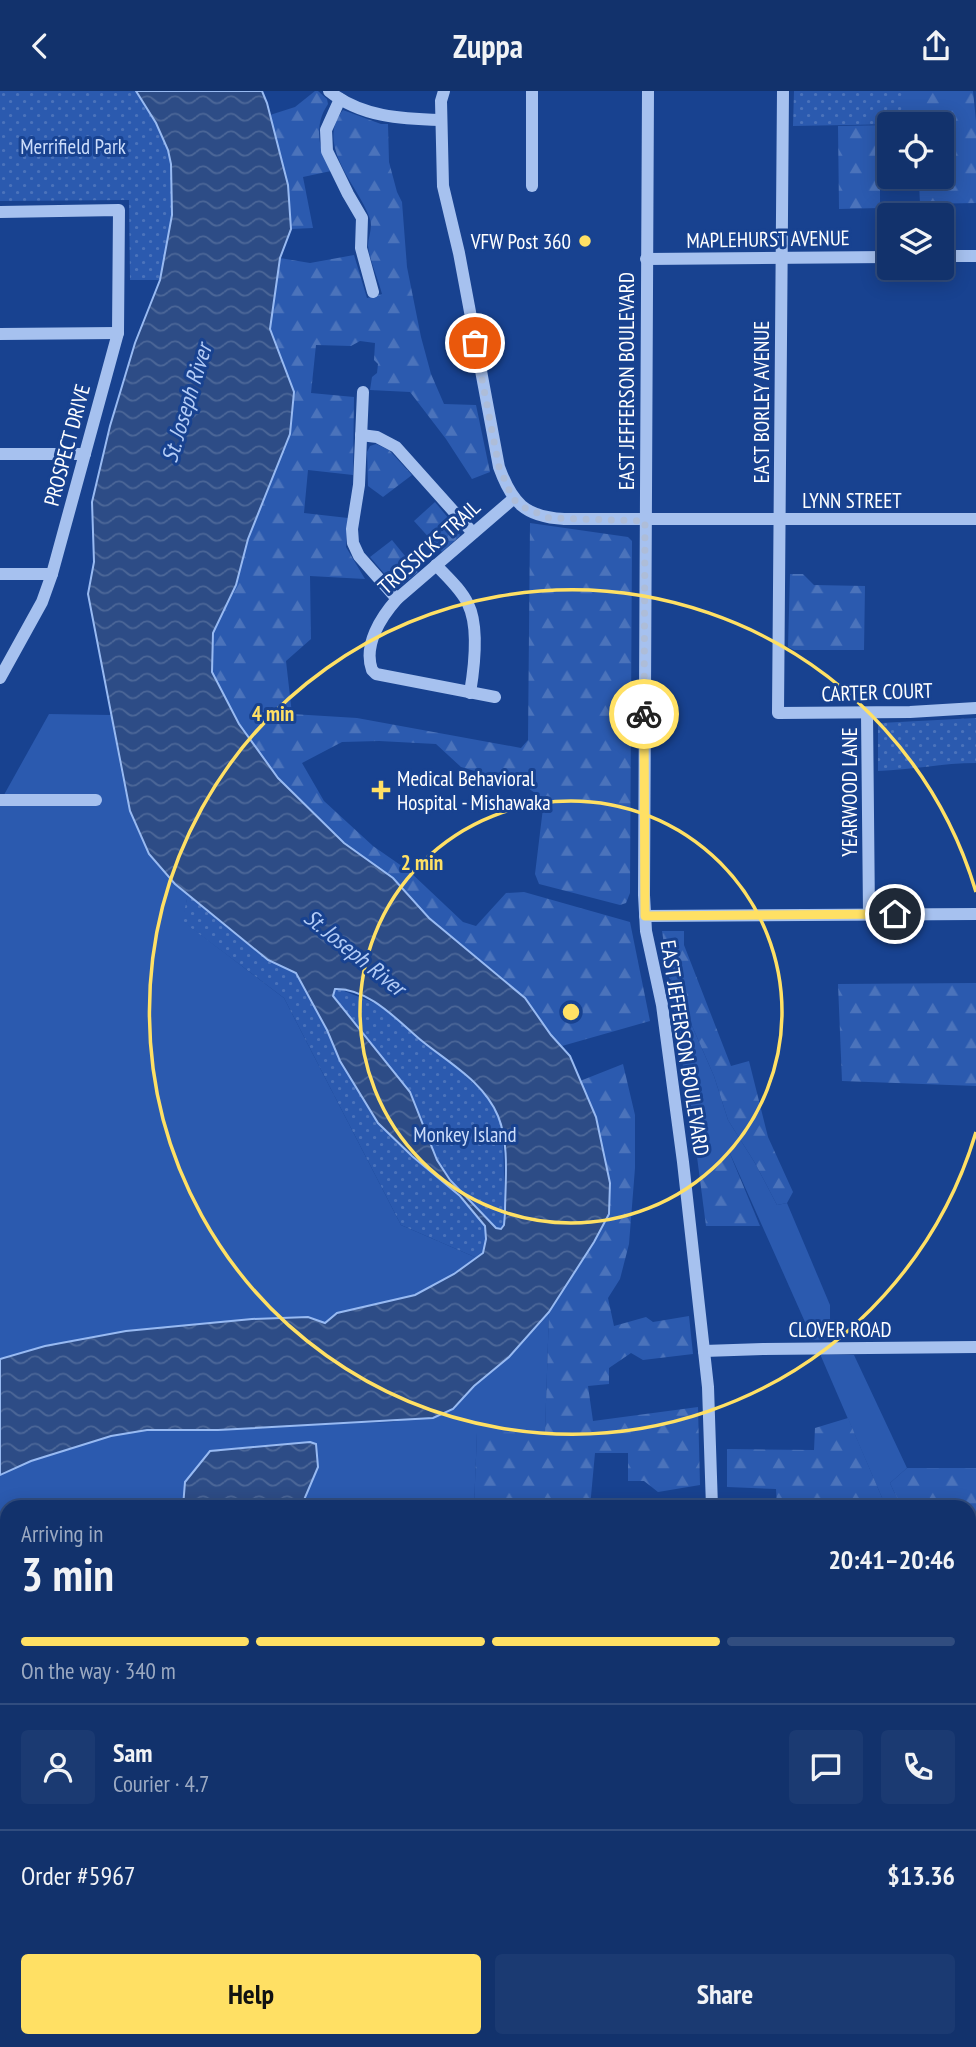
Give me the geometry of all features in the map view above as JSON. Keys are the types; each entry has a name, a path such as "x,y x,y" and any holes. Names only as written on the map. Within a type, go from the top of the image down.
{"street":[{"path":"444,91 441,165 447,207 463,272 499,467 513,499"},
{"path":"532,91 532,186"},
{"name":"EAST JEFFERSON BOULEVARD","path":"648,91 645,916 674,1083 710,1411 712,1500"},
{"name":"EAST BORLEY AVENUE","path":"778,713 783,91"},
{"path":"373,292 361,248 362,218 327,151 326,130 335,95 363,109 392,118 441,120"},
{"name":"PROSPECT DRIVE","path":"0,212 119,210 118,333 52,574 42,602 0,678"},
{"path":"954,256 976,256"},
{"name":"MAPLEHURST AVENUE","path":"646,259 877,257"},
{"path":"0,334 118,333"},
{"path":"363,392 359,485 352,529 353,543 359,557 397,599"},
{"path":"361,435 377,437 396,447 473,533"},
{"path":"0,454 85,454"},
{"name":"LYNN STREET","path":"513,499 530,511 549,518 645,521 976,519"},
{"name":"TROSSICKS TRAIL","path":"470,692 385,677 372,670 370,657 382,615 513,499"},
{"path":"436,565 464,596 472,615 473,675 470,692 495,697"},
{"path":"0,574 52,574"},
{"name":"CARTER COURT","path":"778,713 867,713 976,708"},
{"name":"YEARWOOD LANE","path":"867,713 869,914"},
{"path":"0,800 96,800"},
{"path":"645,916 976,914"},
{"name":"CLOVER ROAD","path":"704,1351 976,1347"}],"green space":[{"name":"Merrifield Park","path":"0,91 136,91 154,119 171,165 172,215 160,280 130,280 129,200 0,201"},
{"path":"315,91 327,99 328,104 320,121 319,138 331,171 303,177 313,228 291,229 288,185 270,115 295,107"},
{"path":"794,91 902,91 902,112 877,112 877,124 793,126"},
{"path":"902,91 973,91 976,121 976,203 920,203 919,189 954,189 954,112 902,112"},
{"path":"343,110 388,124 389,162 402,202 407,267 431,374 444,404 476,405 490,472 472,479 410,392 370,390 378,364 374,360 375,343 360,341 351,346 316,345 311,393 354,397 353,475 308,470 304,513 348,518 346,547 365,579 310,576 311,639 286,661 292,714 357,718 521,748 528,740 530,523 628,537 632,541 630,893 626,903 620,905 539,884 535,874 543,808 538,795 525,786 461,767 436,744 342,742 302,763 324,801 373,846 409,871 463,922 476,926 506,893 524,892 630,922 650,1021 562,1046 525,998 429,918 393,878 344,843 278,778 239,724 212,672 213,633 236,585 294,392 270,329 280,258 310,263 354,255 367,298 382,294 368,246 370,219 342,166 333,138 335,124"},
{"path":"877,125 877,189 880,189 880,203 877,203 877,208 839,209 838,126"},
{"path":"376,444 389,450 412,475 383,497 368,486 367,452 370,446"},
{"path":"435,502 459,531 460,536 442,552 414,521"},
{"path":"392,540 418,572 401,586 394,585 370,557"},
{"path":"790,574 803,574 814,585 865,586 864,650 794,650 788,647"},
{"path":"49,714 111,715 125,790 140,835 167,876 188,894 183,921 284,998 401,1225 477,1258 415,1295 337,1313 325,1323 252,1319 126,1331 45,1346 0,1359 0,802"},
{"path":"976,718 976,763 878,771 880,723"},
{"path":"188,894 268,960 296,973 327,1030 340,1061 378,1123 460,1196 485,1226 483,1253 477,1258 401,1225 284,998 182,921"},
{"path":"662,931 684,931 684,945 731,1066 749,1061 768,1137 793,1192 787,1203 777,1205 728,1120 714,1076 668,971"},
{"path":"668,971 714,1076 728,1120 777,1205 787,1203 830,1305 830,1339 813,1340 728,1149 696,1149"},
{"path":"976,983 976,1086 842,1081 838,984"},
{"name":"Monkey Island","path":"339,989 377,1004 454,1065 486,1096 498,1116 503,1135 505,1213 501,1229 496,1228 450,1180 437,1160 410,1092 333,996 334,991"},
{"path":"623,1064 635,1115 635,1168 629,1244 620,1279 608,1298 614,1326 646,1317 653,1322 689,1316 693,1354 643,1360 631,1353 609,1368 609,1384 588,1386 593,1421 698,1407 700,1485 658,1492 644,1481 628,1481 628,1453 595,1453 591,1500 474,1500 477,1433 545,1432 549,1312 594,1242 609,1213 610,1183 596,1117 580,1081"},
{"path":"696,1149 728,1149 760,1226 706,1226"},
{"path":"549,1312 545,1433 477,1433 474,1500 0,1500 0,1475 31,1461 111,1436 147,1430 218,1430 393,1422 453,1409 474,1386 509,1357"},
{"path":"820,1354 854,1355 907,1468 890,1483 898,1500 883,1500"},
{"path":"848,1418 883,1500 777,1500 776,1489 727,1487 727,1449 814,1450 815,1428"},
{"path":"907,1468 976,1468 976,1500 898,1500 890,1483"}],"water":[{"name":"St. Joseph River","path":"136,91 262,91 288,185 291,229 280,258 270,329 294,392 290,434 248,539 236,585 213,633 212,672 239,724 278,778 344,843 393,878 429,918 525,998 551,1035 570,1056 596,1117 610,1183 609,1214 549,1312 509,1357 474,1386 453,1409 433,1418 218,1430 147,1430 111,1436 31,1461 0,1475 0,1359 45,1346 126,1331 252,1319 308,1317 325,1323 337,1313 415,1295 454,1274 483,1253 486,1239 485,1226 460,1196 378,1123 340,1061 327,1030 296,973 268,960 175,884 149,854 130,811 88,594 94,562 92,502 110,426 135,343 160,280 172,215 171,164 156,123","holes":["335,989 348,990 371,1000 393,1015 465,1074 492,1104 502,1127 505,1152 505,1213 501,1229 496,1228 450,1180 437,1160 410,1092 333,996"]},
{"path":"310,1442 316,1444 318,1467 304,1500 184,1500 185,1482 210,1451"}],"way so far":[{"path":"475,343 499,467 513,499 536,514 549,518 645,521 644,714"}],"place":[{"name":"VFW Post 360","path":"585,241"},
{"name":"Medical Behavioral Hospital - Mishawaka","path":"381,790"}],"route":[{"path":"644,714 645,916 895,914"}]}
